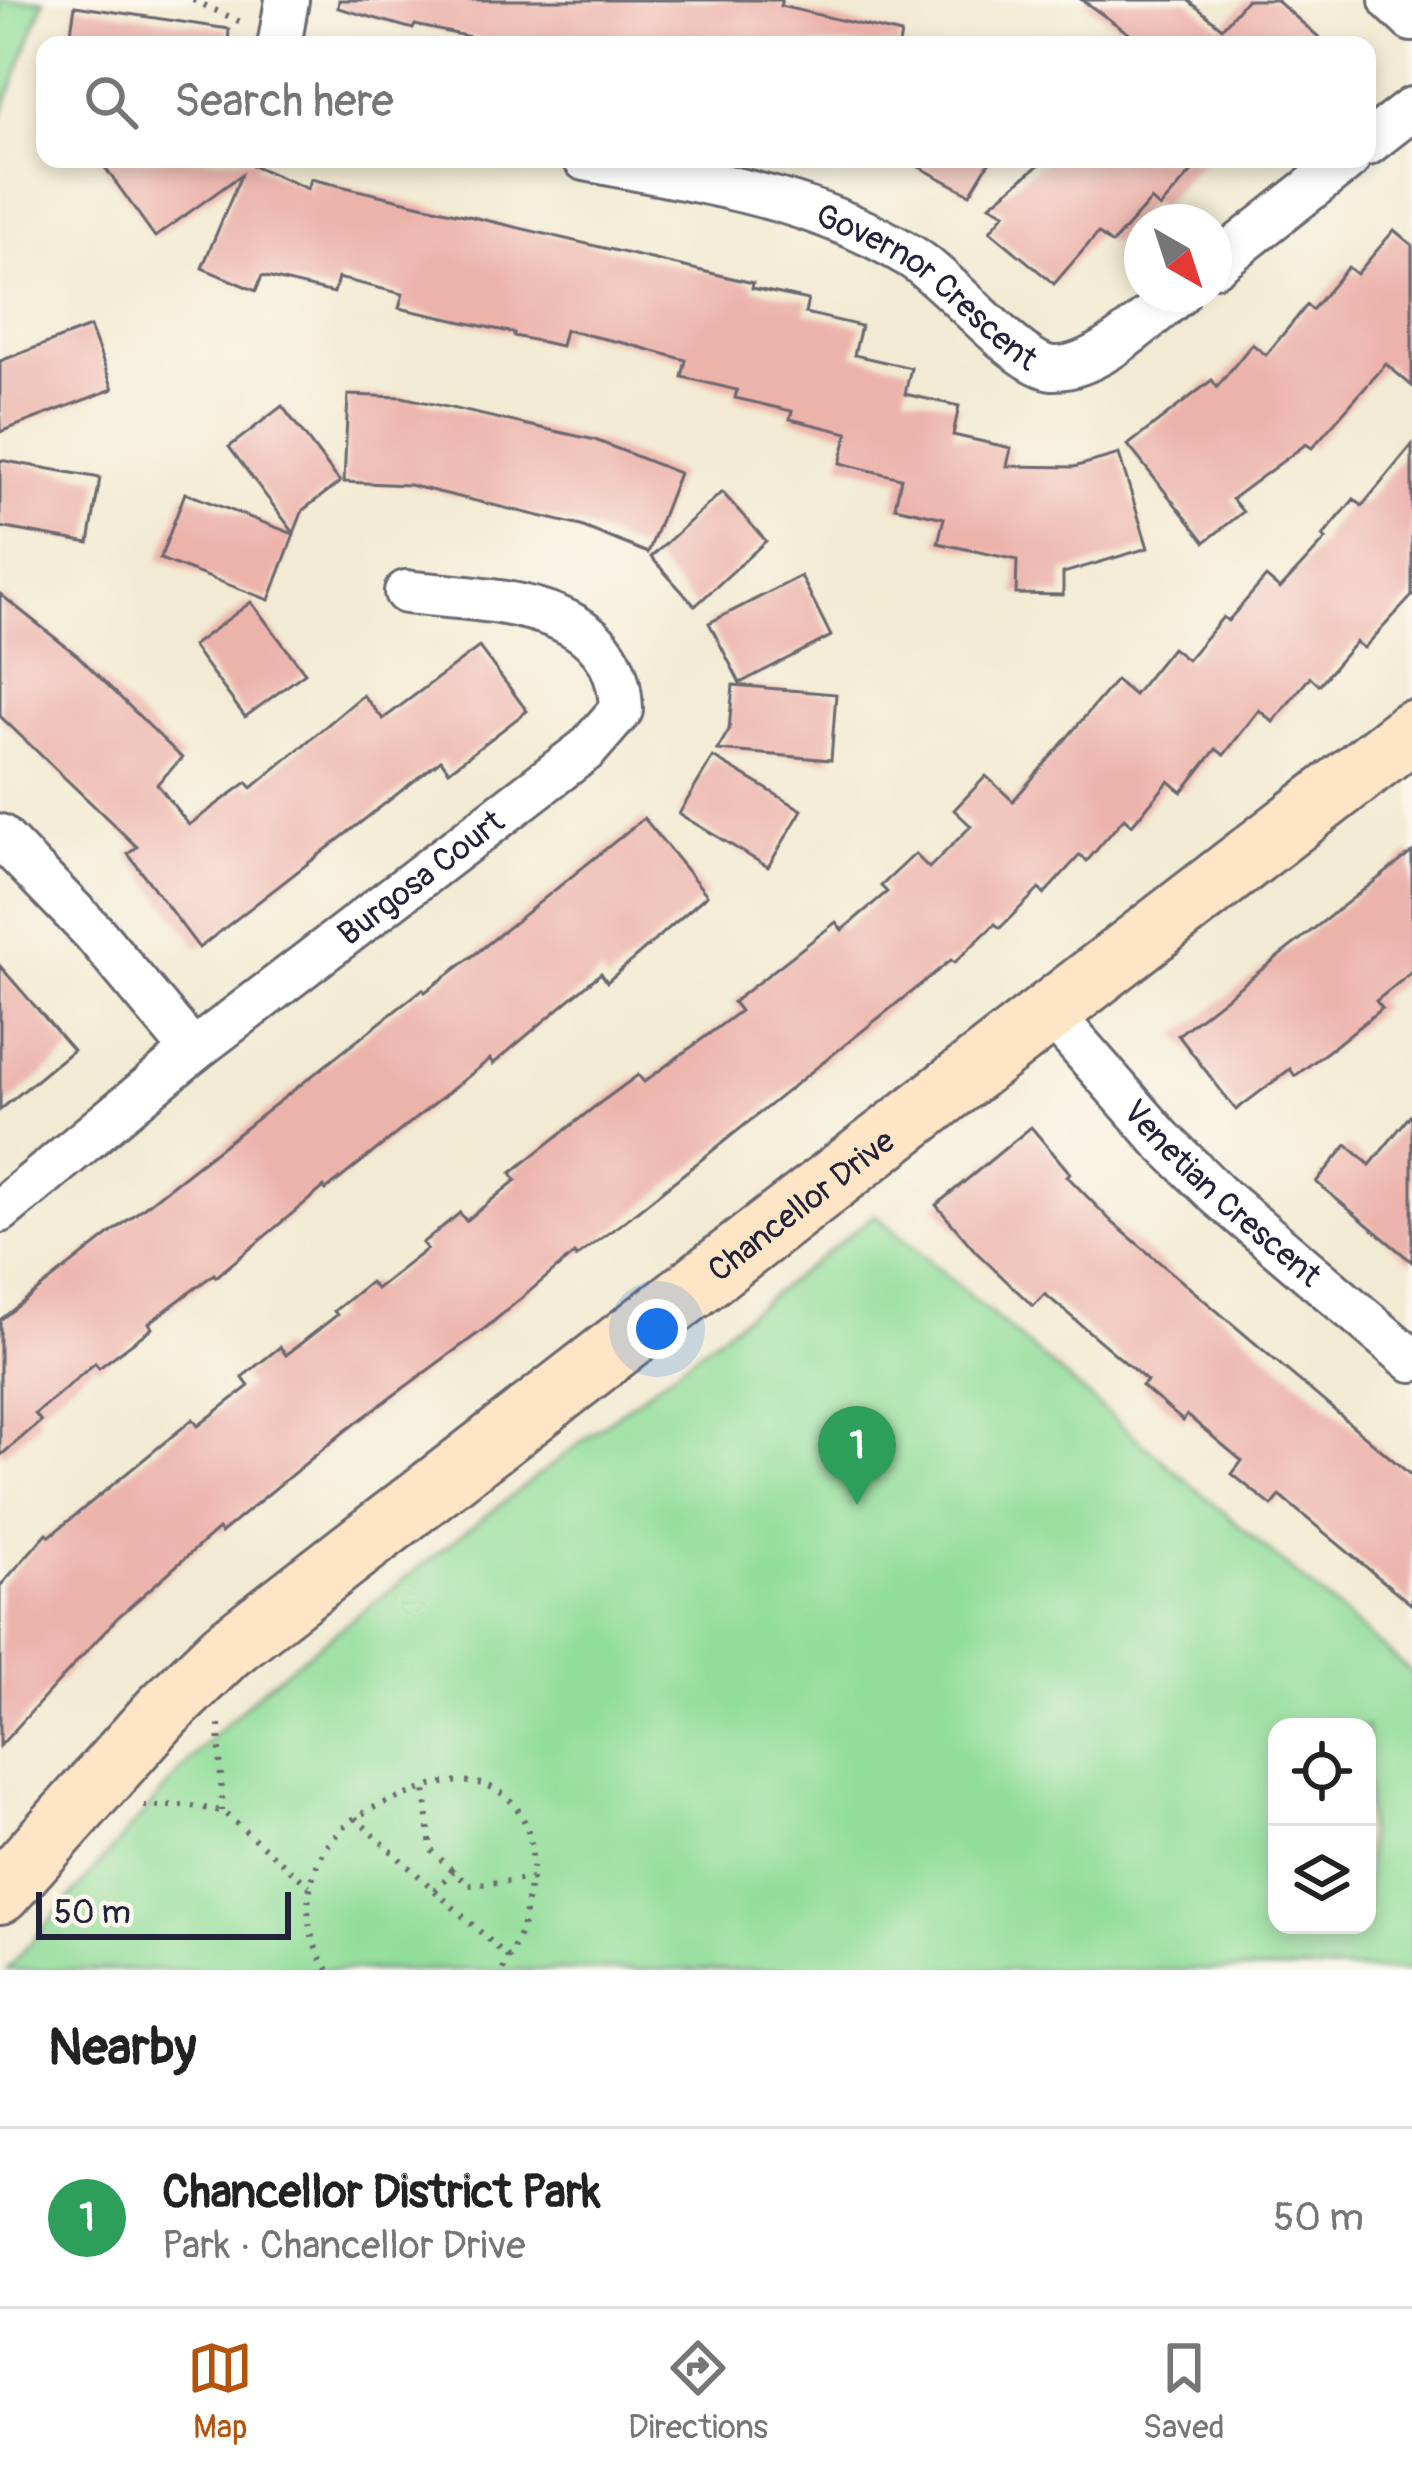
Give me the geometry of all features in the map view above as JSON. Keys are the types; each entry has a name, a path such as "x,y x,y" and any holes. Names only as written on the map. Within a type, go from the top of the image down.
{"street":[{"path":"1390,0 1412,20"},
{"path":"1376,137 1412,109"},
{"name":"Governor Crescent","path":"629,168 796,202 873,234 934,270 1016,350 1050,368 1079,364 1155,312"},
{"path":"1232,251 1337,168"},
{"name":"Burgosa Court","path":"0,1211 193,1051 587,749 622,710 621,684 606,656 587,632 560,614 406,592"},
{"name":"Chancellor Drive","path":"0,1892 163,1711 226,1650 1412,731"},
{"path":"0,836 94,933 193,1051"},
{"name":"Venetian Crescent","path":"1049,1010 1160,1138 1218,1196 1412,1360"}],"path":[{"path":"193,0 284,28"},
{"path":"219,1725 222,1811"},
{"path":"328,1970 309,1926 309,1886 322,1853 356,1818 425,1788 471,1781 511,1801 532,1836 532,1879 521,1930 503,1970"},
{"path":"425,1788 431,1850 452,1871 469,1885 532,1879"},
{"path":"144,1806 187,1805 222,1811 309,1886"},
{"path":"356,1818 510,1959"},
{"path":"434,1890 452,1871"}],"green space":[{"path":"0,0 44,0 0,120"},
{"path":"875,1215 1412,1673 1412,1970 7,1970 200,1749 266,1686"}],"building":[{"path":"339,0 782,0 780,6 901,34 466,36 415,25 413,29 338,8"},
{"path":"1082,0 1188,0 1222,28 1246,0 1276,0 1318,36 1132,36"},
{"path":"75,6 229,29 229,36 70,36"},
{"path":"105,168 259,168 308,189 311,179 808,300 805,313 861,326 854,355 911,368 905,394 959,406 953,435 1011,448 1007,466 1074,467 1119,454 1148,548 1063,573 1063,595 1016,594 1017,560 938,543 944,518 895,507 901,478 840,463 848,433 790,419 792,411 735,398 737,390 682,377 686,360 565,330 561,346 514,336 399,308 403,294 338,278 334,293 262,276 256,291 202,268 241,175 155,237"},
{"path":"921,168 986,168 970,194"},
{"path":"1035,168 1195,168 1164,204 1151,200 1124,204 1124,230 1112,244 1098,233 1054,284 990,231 1005,213 990,205"},
{"path":"1394,230 1412,245 1412,386 1386,364 1312,448 1306,444 1232,499 1243,512 1205,542 1128,445 1212,380 1217,387 1252,344 1266,355 1307,305 1312,310 1348,267 1357,274"},
{"path":"90,327 113,389 0,432 0,361"},
{"path":"348,395 402,397 595,440 679,473 648,553 581,526 409,485 344,482"},
{"path":"282,406 340,482 303,510 294,533 229,447"},
{"path":"1412,445 1412,596 1364,648 1356,642 1319,685 1310,677 1273,722 1259,710 1224,755 1216,749 1182,792 1169,781 1132,825 1124,818 1087,861 1080,855 1044,894 1039,889 1000,928 995,924 954,963 951,960 621,1224 576,1257 574,1254 221,1533 218,1529 118,1617 0,1746 0,1586 47,1533 50,1536 193,1419 198,1426 249,1386 242,1377 280,1347 286,1355 370,1282 376,1289 427,1249 422,1243 460,1213 466,1221 516,1180 511,1173 593,1108 638,1075 644,1082 740,1011 733,1002 836,922 842,930 887,892 881,886 915,854 929,868 971,826 954,810 986,776 1013,801 1116,680 1134,695 1172,648 1187,660 1266,577 1280,589 1326,539 1323,536 1354,499 1362,506"},
{"path":"0,460 100,478 89,543 0,527"},
{"path":"722,492 766,541 695,606 651,557"},
{"path":"185,493 294,534 269,600 160,559"},
{"path":"801,576 831,636 740,683 709,623"},
{"path":"0,594 78,656 182,758 157,784 189,825 247,782 252,788 363,695 383,719 479,647 527,711 449,771 441,760 199,948 128,854 137,847 0,716"},
{"path":"251,602 305,673 245,717 192,646"},
{"path":"733,685 836,694 831,760 717,750 729,730"},
{"path":"713,757 802,810 768,867 679,814"},
{"path":"644,818 707,895 607,982 601,973 493,1064 490,1059 216,1277 214,1274 149,1323 152,1328 99,1368 95,1363 35,1414 41,1421 0,1456 0,1320"},
{"path":"1412,852 1412,972 1376,1001 1382,1008 1335,1046 1295,1076 1290,1069 1236,1110 1178,1035"},
{"path":"0,966 73,1050 0,1110"},
{"path":"1412,1113 1412,1262 1316,1182 1347,1145 1370,1165"},
{"path":"1031,1127 1070,1173 1067,1176 1113,1223 1412,1476 1412,1605 1280,1496 1272,1506 1232,1474 1242,1461 1187,1415 1183,1421 1142,1386 1147,1381 1045,1294 1033,1306 976,1252 936,1205"}],"place":[{"name":"Chancellor District Park","path":"857,1505"}]}
